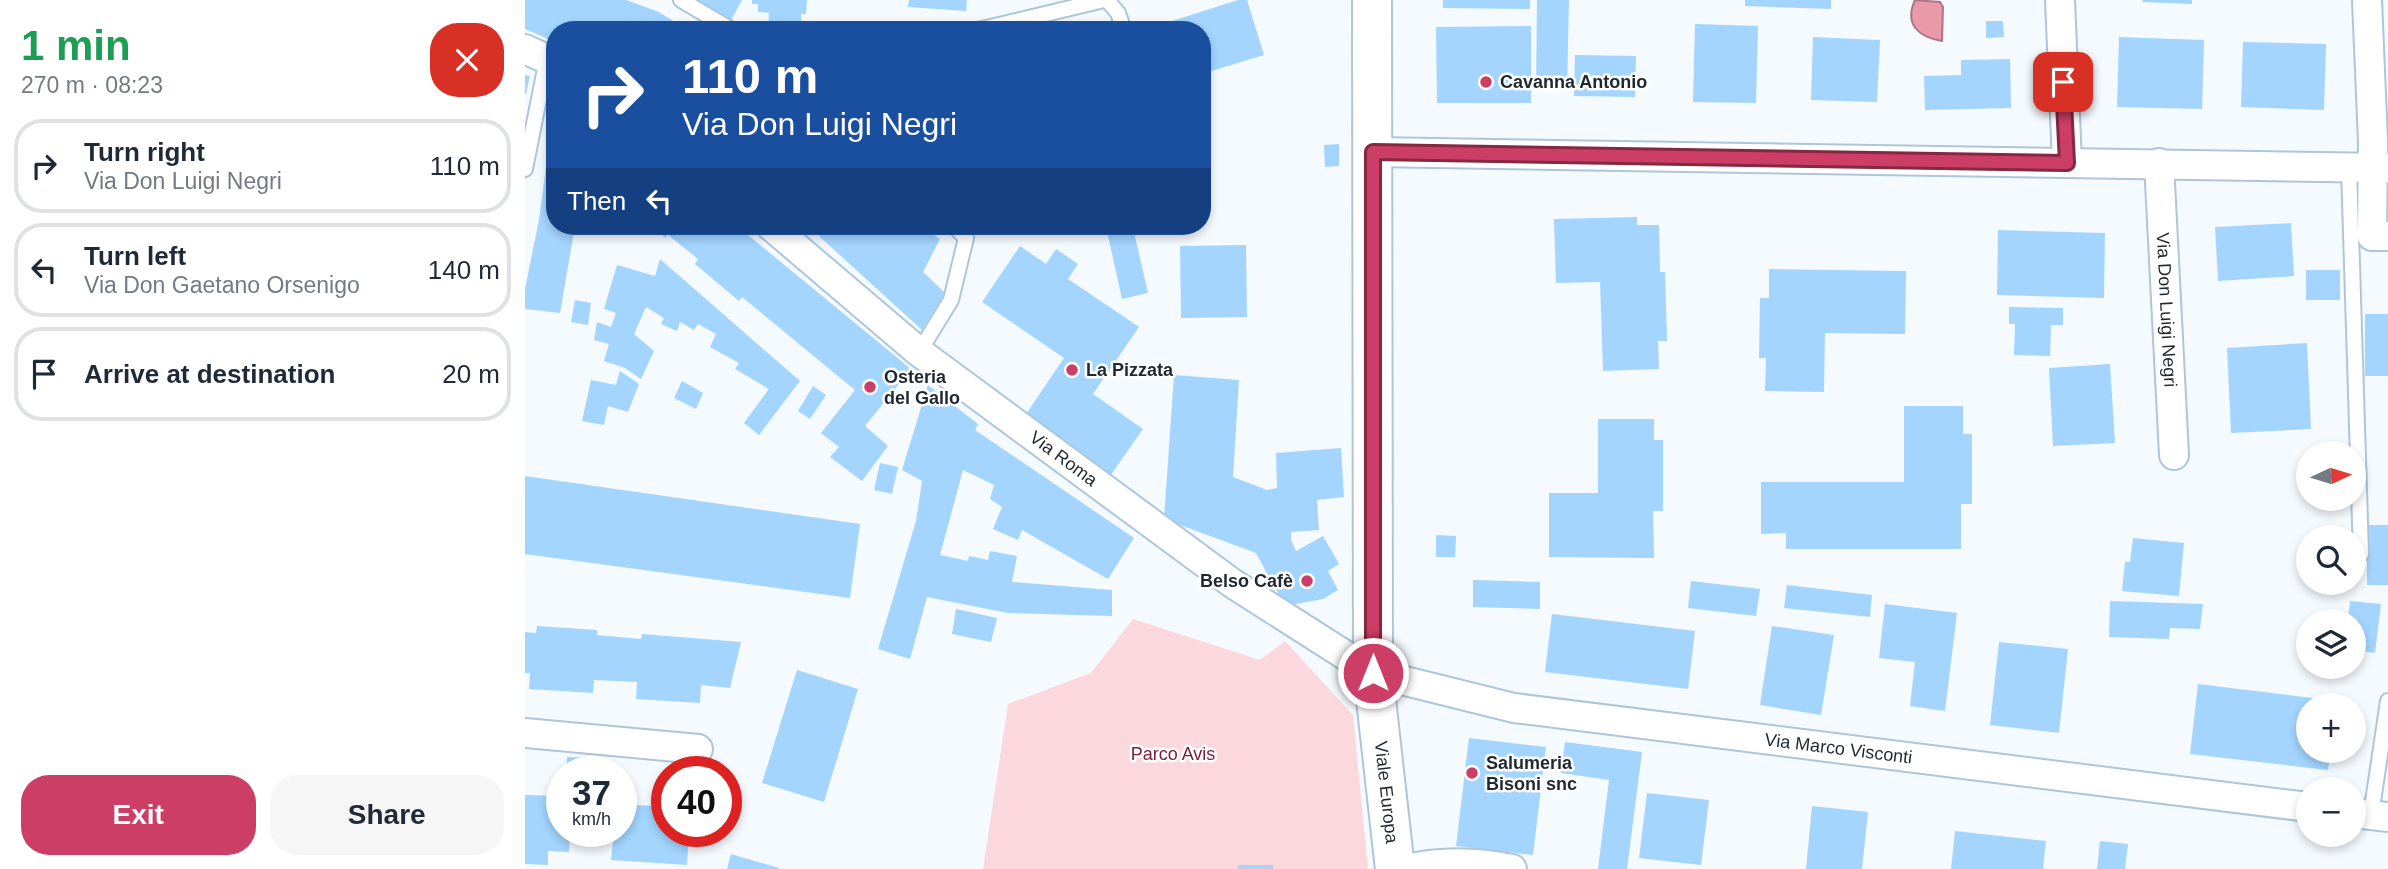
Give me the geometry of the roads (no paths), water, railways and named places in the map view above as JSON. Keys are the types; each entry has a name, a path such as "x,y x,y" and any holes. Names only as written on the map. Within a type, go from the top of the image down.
{"street":[{"name":"Viale Europa","path":"1372,0 1373,673 1395,869"},
{"path":"2060,0 2067,163"},
{"path":"2367,0 2372,236 2388,236"},
{"path":"1373,152 2370,168"},
{"name":"Via Don Luigi Negri","path":"2159,163 2174,455"},
{"name":"Via Roma","path":"782,235 919,352 1232,583 1373,673"},
{"name":"Via Marco Visconti","path":"1373,673 1514,708 2296,806"},
{"path":"525,733 698,749"},
{"path":"1407,869 1425,865 1486,864 1512,869"}],"lane":[{"path":"681,0 717,21"},
{"path":"1016,21 1105,0 1118,13 1121,21"},
{"path":"525,169 542,57"},
{"path":"2362,525 2370,168"},
{"path":"919,352 951,300 966,238 963,235"},
{"path":"2371,815 2388,701"}],"place":[{"name":"Cavanna Antonio","path":"1486,82"},
{"name":"La Pizzata","path":"1072,370"},
{"name":"Osteria del Gallo","path":"870,387"},
{"name":"Belso Cafè","path":"1307,581"},
{"name":"Salumeria Bisoni snc","path":"1472,773"}],"park label":[{"name":"Parco Avis","path":"1173,754"}]}
